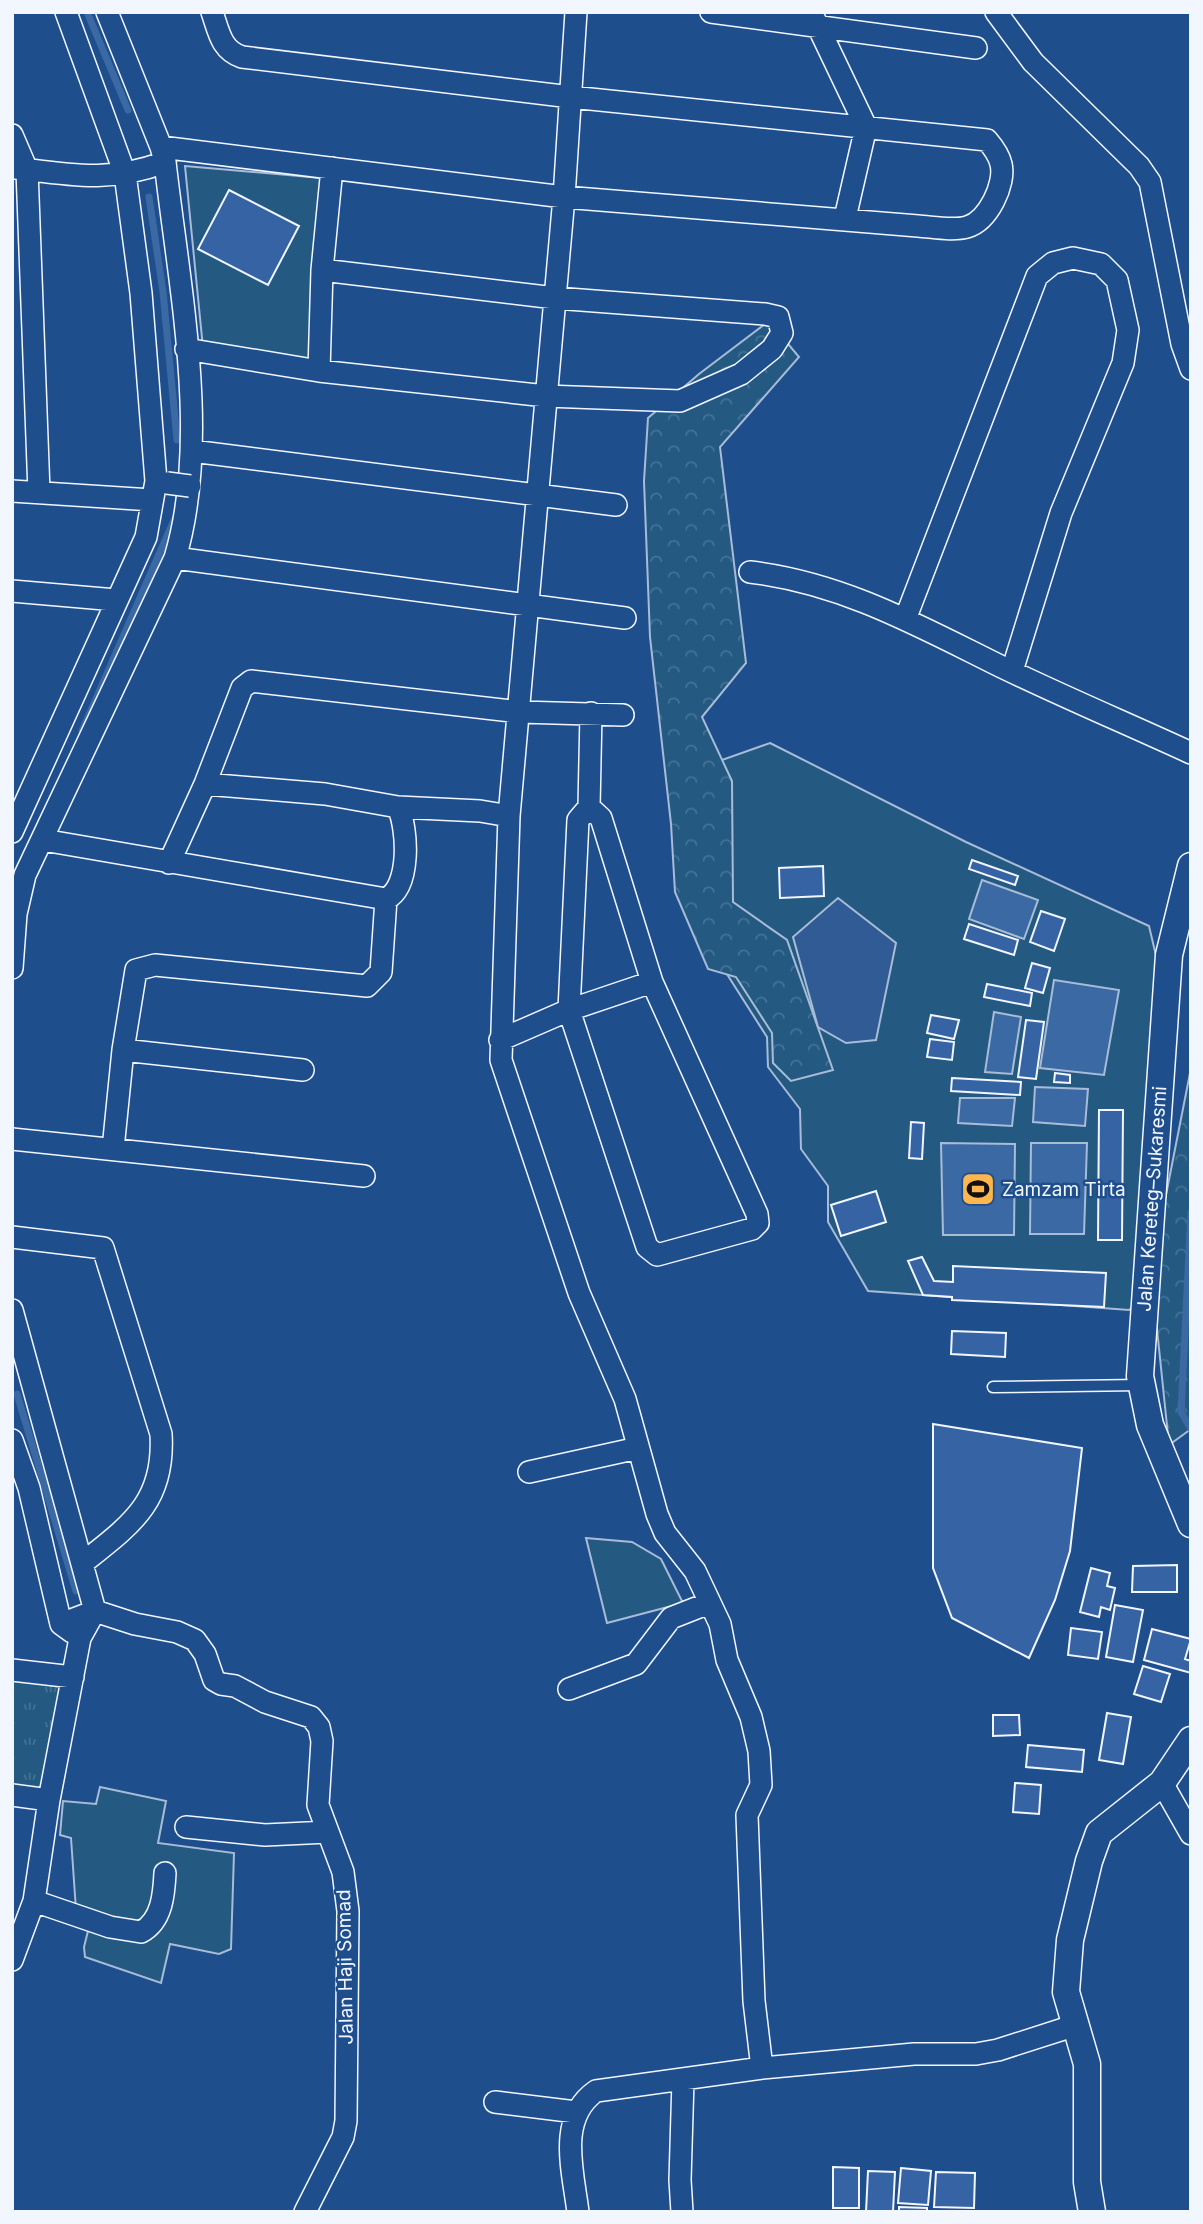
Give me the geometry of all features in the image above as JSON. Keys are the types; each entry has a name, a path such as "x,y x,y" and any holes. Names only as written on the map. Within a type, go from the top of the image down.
{"street":[{"path":"12,832 146,537 158,488 141,293 149,164 66,12"},
{"path":"12,968 20,893 176,558 186,524 192,452 186,349 149,164 107,12"},
{"path":"20,169 94,178 149,164 332,168 564,197 966,228 980,221 989,209 1000,182 1001,165 987,140 571,97 243,57 231,53 223,43 212,12"},
{"path":"576,12 564,197 520,712 495,814 501,1060 579,1293 625,1399 665,1533 695,1571 719,1624 739,1693 751,1717 759,1751 761,1785 747,1815 754,2001 762,2068"},
{"path":"710,12 815,19 976,48"},
{"path":"996,12 1033,62 1139,166 1150,181 1182,344 1191,369"},
{"path":"815,19 866,127 845,218"},
{"path":"12,135 20,169 39,492"},
{"path":"319,371 322,270 332,168"},
{"path":"906,617 1037,276 1053,263 1073,258 1101,264 1117,280 1125,308 1128,330 1123,363 1061,513 1012,671"},
{"path":"186,349 319,371 546,396 680,401 741,374 772,349 782,332 778,317 765,314 555,298 322,270"},
{"path":"192,452 616,505"},
{"path":"12,491 158,488 190,483"},
{"path":"176,558 625,618"},
{"path":"750,572 806,581 906,617 1012,671 1191,753"},
{"path":"12,591 116,600"},
{"path":"169,863 205,784 242,688 251,681 520,712 623,715"},
{"path":"589,807 601,818 652,982 757,1214 758,1223 752,1229 657,1255 647,1247 569,1010 578,820 589,807 591,713"},
{"path":"205,784 325,794 398,807 495,814"},
{"path":"113,1149 123,1051 136,970 144,966 367,986 381,972 386,900 398,890 406,852 404,819 398,807"},
{"path":"43,840 386,900"},
{"name":"Jalan Kereteg–Sukaresmi","path":"1191,866 1169,955 1141,1385 1150,1425 1184,1475 1191,1524"},
{"path":"500,1041 569,1010 652,982"},
{"path":"123,1051 303,1070"},
{"path":"12,1139 364,1176"},
{"path":"12,1237 103,1248 161,1434 160,1464 147,1505 134,1522 84,1562"},
{"path":"12,1310 20,1367 84,1562 95,1611 80,1637 49,1800 34,1901 15,1948"},
{"path":"12,1440 29,1488 61,1624 80,1637"},
{"path":"529,1472 638,1448"},
{"path":"569,1689 636,1664 671,1618 709,1603"},
{"path":"61,1624 95,1611"},
{"name":"Jalan Haji Somad","path":"95,1611 195,1640 205,1654 214,1680 234,1686 265,1702 311,1717 318,1727 322,1741 318,1805 343,1872 348,1911 346,2121 343,2137 305,2212"},
{"path":"12,1670 73,1678"},
{"path":"1093,2212 1087,2182 1087,2064 1070,2008 1065,1974 1070,1940 1095,1843 1105,1827 1161,1783 1191,1740"},
{"path":"1161,1783 1191,1834"},
{"path":"12,1795 49,1800"},
{"path":"186,1827 265,1835 328,1832"},
{"path":"34,1901 110,1927 141,1932 154,1920 162,1904 165,1873"},
{"path":"578,2212 570,2154 576,2112 584,2099 596,2091 762,2068 914,2054 976,2054 999,2050 1076,2025"},
{"path":"682,2212 680,2180 683,2080"},
{"path":"495,2102 576,2112"}],"lane":[{"path":"993,1387 1141,1385"}],"green space":[{"path":"185,166 321,178 311,362 203,348"},
{"path":"769,321 799,357 720,447 746,663 702,717 732,781 733,902 787,940 833,1070 791,1081 773,1063 772,1033 736,977 708,969 675,892 671,824 650,637 644,481 648,418 699,374"},
{"path":"770,743 966,842 1149,926 1166,998 1146,1295 1129,1310 868,1291 828,1222 828,1186 801,1149 800,1109 768,1067 767,1037 695,924 674,777"},
{"path":"1191,1068 1191,1429 1169,1445 1151,1271"},
{"path":"586,1538 632,1542 661,1559 683,1603 607,1623"},
{"path":"12,1670 73,1677 49,1800 12,1795"},
{"path":"100,1787 166,1801 158,1843 234,1853 231,1949 219,1954 170,1944 161,1983 85,1957 84,1947 91,1919 76,1910 71,1838 60,1835 63,1801 96,1804"}],"shaded area":[{"path":"982,880 1038,900 1024,939 969,919"},
{"path":"838,898 896,943 876,1040 846,1043 818,1027 793,937"},
{"path":"1054,980 1119,990 1104,1075 1040,1068"},
{"path":"994,1012 1021,1017 1012,1074 985,1072"},
{"path":"1035,1087 1088,1089 1085,1126 1033,1122"},
{"path":"960,1098 1015,1098 1012,1126 958,1123"},
{"name":"Zamzam Tirta","path":"941,1143 1015,1144 1014,1235 943,1235"},
{"path":"1031,1143 1087,1143 1084,1234 1030,1234"}],"building":[{"path":"229,190 299,226 268,285 198,249"},
{"path":"972,860 1018,876 1015,885 969,869"},
{"path":"823,866 824,896 780,898 779,868"},
{"path":"1041,911 1065,919 1054,951 1030,942"},
{"path":"969,924 1018,940 1014,955 964,939"},
{"path":"1032,963 1050,968 1043,993 1025,988"},
{"path":"987,984 1032,993 1030,1006 984,997"},
{"path":"931,1015 959,1020 954,1039 927,1033"},
{"path":"1026,1020 1044,1022 1036,1079 1018,1077"},
{"path":"930,1039 954,1042 952,1060 927,1057"},
{"path":"1055,1073 1070,1075 1070,1083 1054,1082"},
{"path":"952,1078 1021,1082 1020,1095 951,1091"},
{"path":"1099,1110 1123,1110 1122,1240 1098,1240"},
{"path":"911,1122 924,1123 922,1159 909,1158"},
{"path":"876,1191 886,1222 841,1236 831,1205"},
{"path":"922,1257 934,1281 953,1282 953,1266 1106,1273 1104,1307 952,1300 952,1297 923,1295 908,1261"},
{"path":"952,1331 1006,1333 1005,1357 951,1354"},
{"path":"933,1424 1082,1448 1070,1551 1055,1600 1029,1658 952,1618 933,1568"},
{"path":"1177,1565 1177,1592 1132,1592 1133,1566"},
{"path":"1091,1568 1110,1573 1107,1586 1115,1588 1110,1610 1101,1607 1099,1617 1080,1612"},
{"path":"1115,1605 1143,1610 1133,1662 1106,1657"},
{"path":"1071,1628 1102,1632 1098,1659 1068,1655"},
{"path":"1152,1629 1191,1639 1185,1659 1191,1661 1191,1673 1144,1660"},
{"path":"1143,1666 1170,1674 1161,1702 1134,1694"},
{"path":"1107,1713 1131,1717 1123,1764 1099,1760"},
{"path":"993,1715 1019,1715 1020,1735 993,1736"},
{"path":"1028,1745 1084,1750 1082,1772 1026,1767"},
{"path":"1015,1783 1041,1785 1039,1814 1013,1812"},
{"path":"833,2167 859,2168 859,2208 833,2208"},
{"path":"901,2168 931,2171 928,2205 898,2203"},
{"path":"868,2171 895,2172 893,2212 866,2212"},
{"path":"936,2172 975,2173 974,2208 934,2207"},
{"path":"899,2207 927,2208 927,2212 899,2212"}],"waterway":[{"path":"87,12 128,110"},
{"path":"149,197 163,292 177,440"},
{"path":"82,731 174,520"},
{"path":"1191,1212 1181,1412 1191,1429"},
{"path":"17,1394 76,1591"}],"place":[{"name":"Zamzam Tirta","path":"978,1189"}]}
